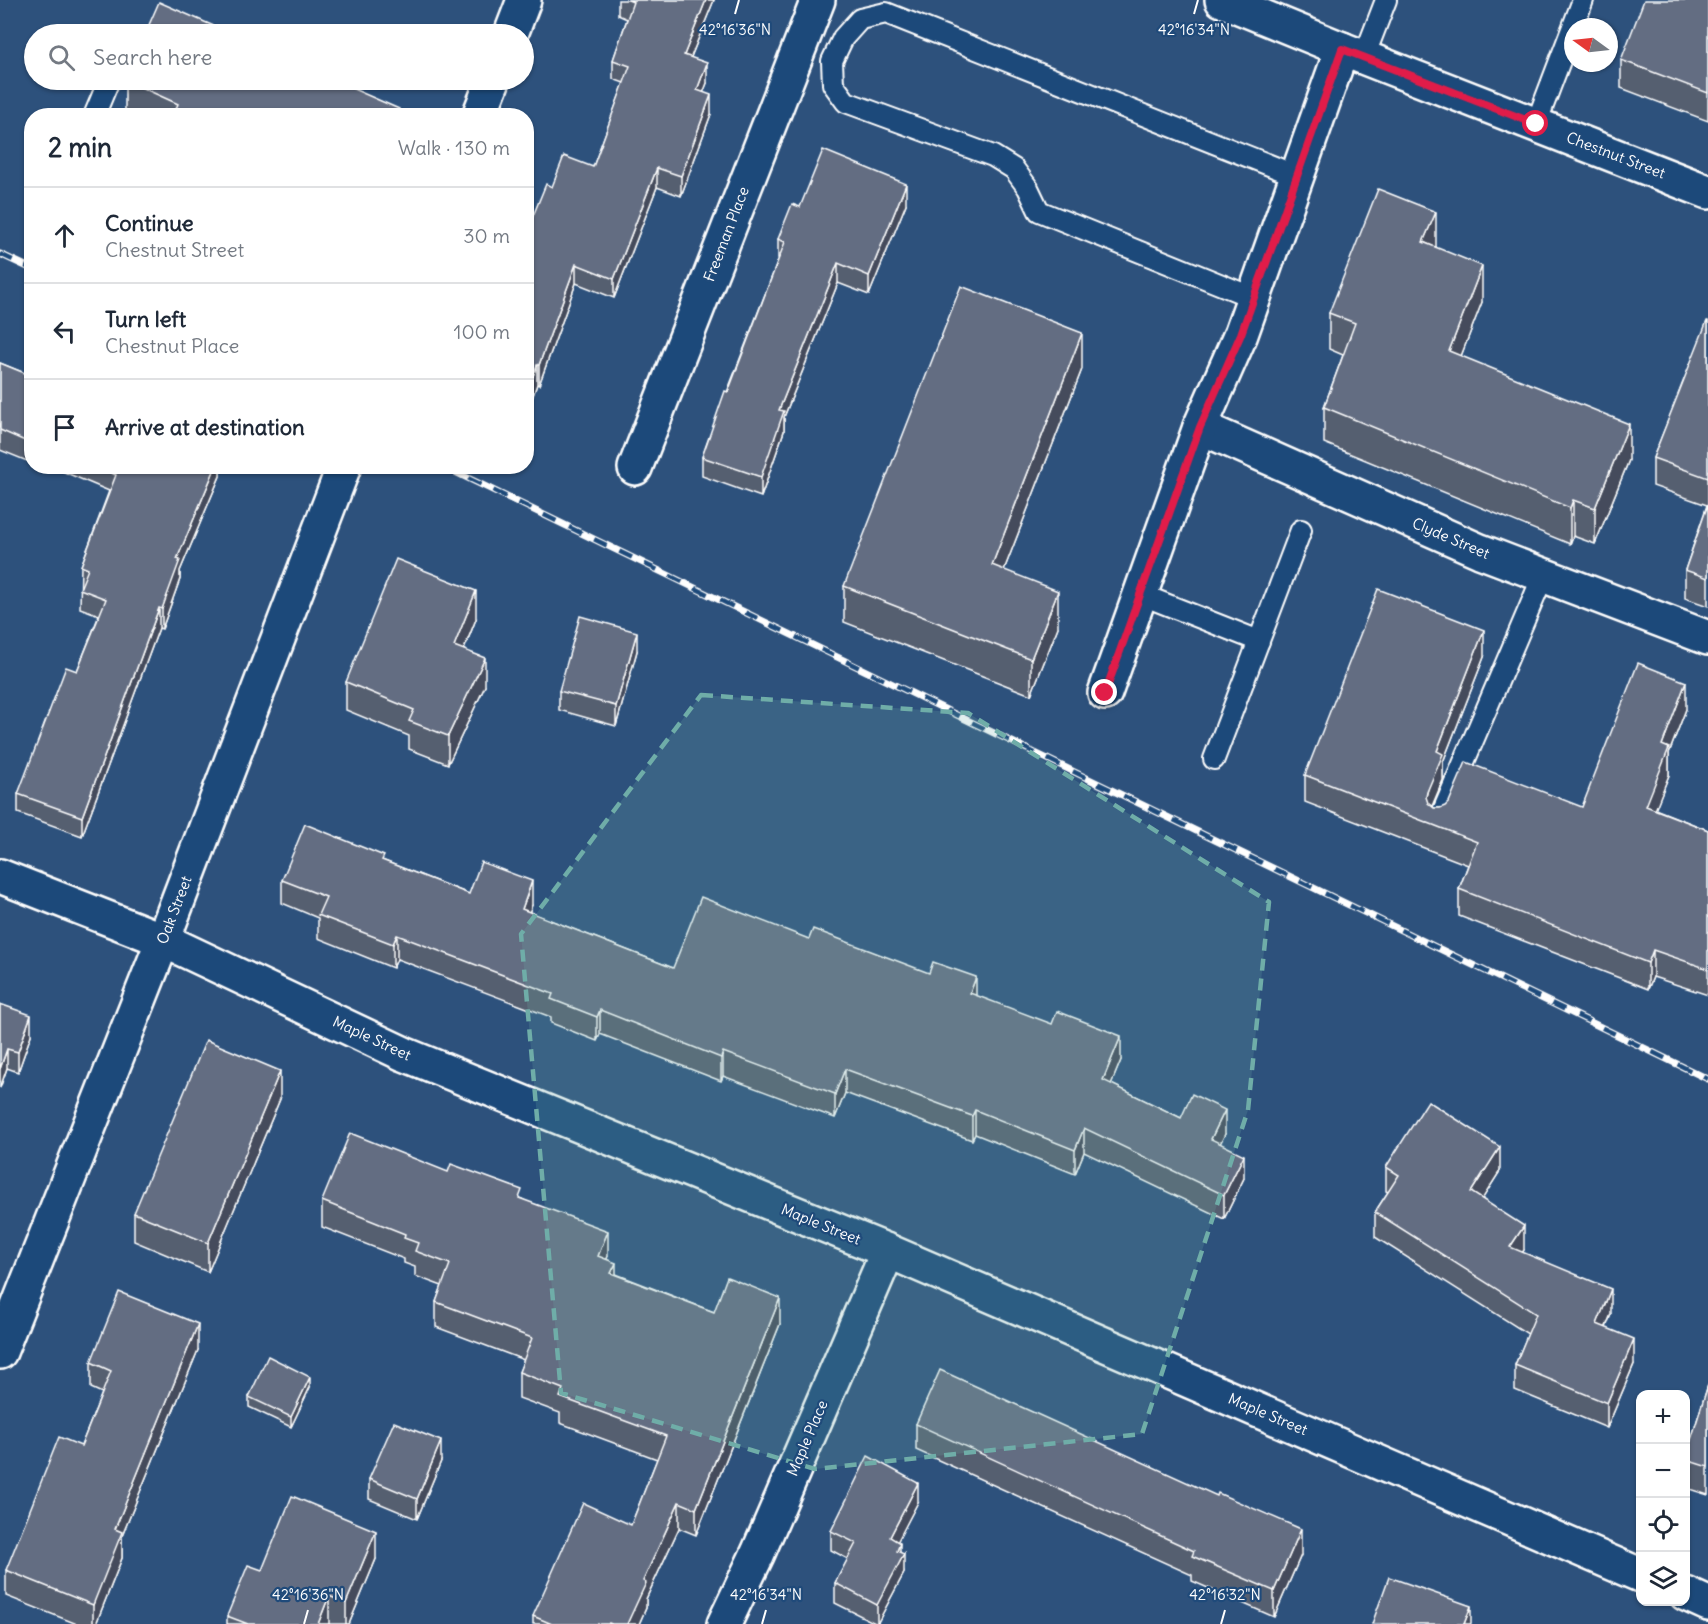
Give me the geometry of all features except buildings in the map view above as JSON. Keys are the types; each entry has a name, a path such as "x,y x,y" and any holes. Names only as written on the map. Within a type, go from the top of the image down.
{"street":[{"path":"515,24 524,0"},
{"name":"Freeman Place","path":"635,468 818,0"},
{"name":"Chestnut Street","path":"1222,0 1708,192"},
{"path":"1105,693 1200,427 1241,334 1297,176 1353,53"},
{"path":"482,108 490,90"},
{"name":"Clyde Street","path":"1200,427 1480,552 1708,639"},
{"name":"Oak Street","path":"0,1352 163,940 341,474"},
{"name":"Maple Street","path":"0,876 163,940 405,1054 888,1251 1636,1573"},
{"name":"Maple Place","path":"724,1624 758,1553 888,1251"},
{"path":"1690,1596 1708,1604"}],"lane":[{"path":"1353,53 1386,0"},
{"path":"1536,124 1583,0"},
{"path":"1254,298 1039,211 1028,188 1014,169 993,156 846,102 834,84 832,61 843,38 860,19 886,13 1297,176"},
{"path":"97,108 105,90"},
{"path":"1214,759 1301,530"},
{"path":"1438,823 1544,576"},
{"path":"1140,594 1259,640"}],"highlighted area":[{"path":"701,695 968,713 1269,902 1248,1110 1142,1434 815,1469 561,1393 521,934"}],"railway":[{"path":"0,254 24,265"},
{"path":"460,474 1708,1079"}],"route":[{"path":"1105,693 1200,427 1241,334 1342,49 1536,124"}]}
